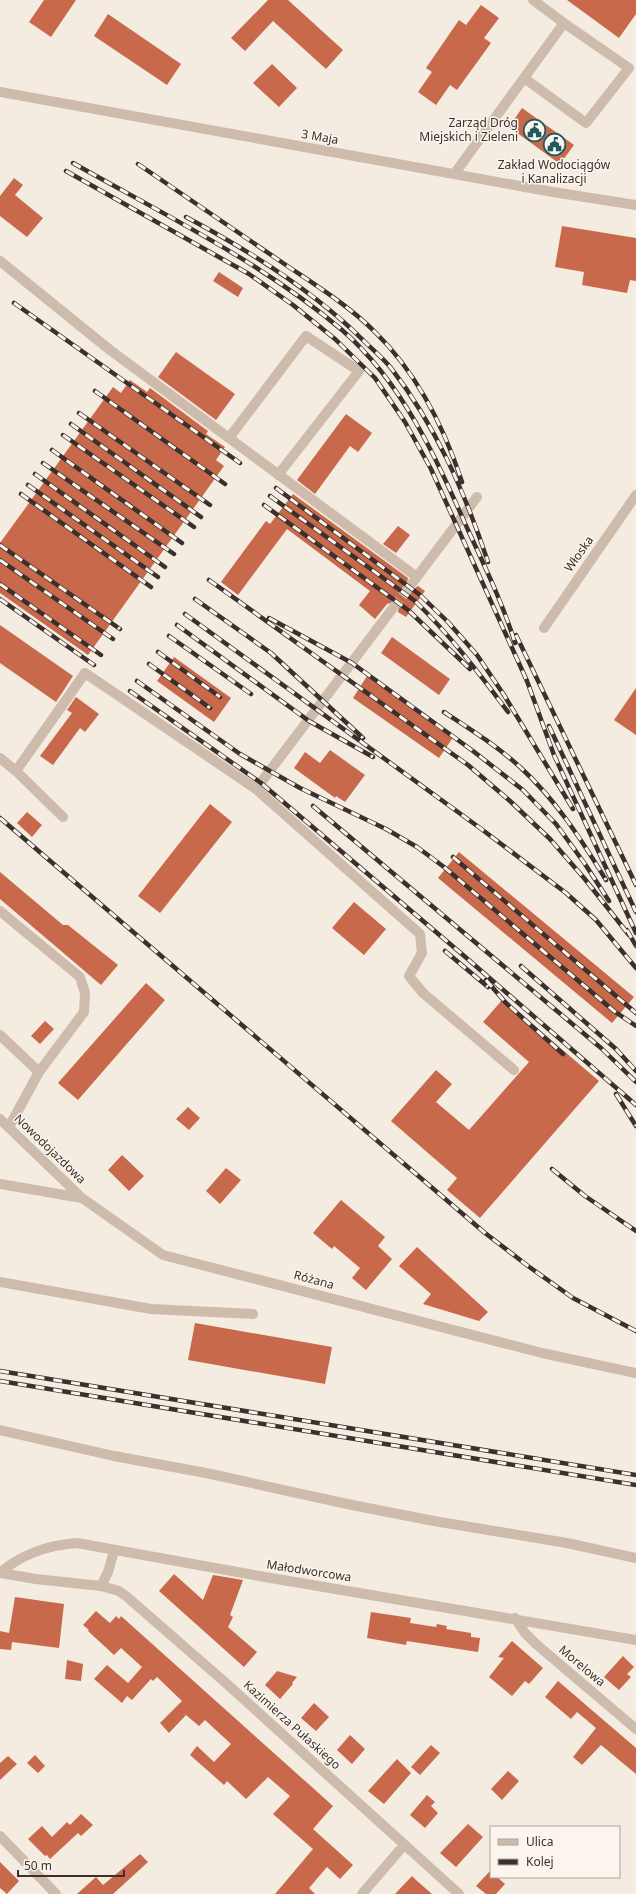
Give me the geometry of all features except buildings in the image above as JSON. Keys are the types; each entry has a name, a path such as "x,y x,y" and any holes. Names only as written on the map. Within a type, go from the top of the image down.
{"street":[{"path":"524,78 586,123 633,64 564,23 533,0"},
{"path":"455,173 564,23"},
{"name":"3 Maja","path":"0,92 455,173 553,192 636,205"},
{"path":"0,261 110,350 278,474 415,579 477,496"},
{"path":"229,438 306,336 360,371 278,474"},
{"name":"Włoska","path":"544,628 636,495"},
{"path":"256,789 393,608"},
{"path":"16,771 86,673 256,789 420,934 422,953 409,976 423,993 514,1070"},
{"path":"0,758 16,771 63,817"},
{"path":"0,911 80,977 85,993 84,1012 39,1072 9,1127"},
{"path":"0,1035 39,1072"},
{"name":"Nowodojazdowa","path":"0,1119 82,1198"},
{"name":"Różana","path":"0,1184 82,1198 163,1255 542,1353 636,1373"},
{"path":"0,1282 151,1309 253,1314"},
{"path":"0,1430 114,1456 206,1473 352,1505 434,1521 568,1543 636,1558"},
{"name":"Małodworcowa","path":"0,1573 16,1562 48,1547 77,1543 265,1578 514,1618 636,1640"},
{"path":"0,1573 36,1579 101,1586 108,1572 114,1551"},
{"name":"Kazimierza Pułaskiego","path":"101,1586 119,1591 126,1596 227,1684 459,1894"},
{"name":"Morelowa","path":"514,1618 525,1634 636,1729"},
{"path":"0,1836 56,1894"},
{"path":"362,1894 404,1845"}],"tunnel":[{"path":"393,608 413,582"}],"railway":[{"path":"73,163 212,240 246,261 311,306 342,330 364,351 383,373 400,398 430,449 493,586 515,643"},
{"path":"138,164 329,294 353,312 375,332 403,365 427,401 447,441 462,482"},
{"path":"66,171 249,274 293,305 335,339 375,378 405,422 431,469 527,681 554,755 636,933"},
{"path":"186,217 257,258 303,289 345,323 388,364 422,413 448,461 479,536 488,562"},
{"path":"14,303 240,463"},
{"path":"95,391 225,484"},
{"path":"79,413 210,505"},
{"path":"71,424 201,517"},
{"path":"63,435 194,527"},
{"path":"52,450 182,543"},
{"path":"43,463 174,554"},
{"path":"35,474 165,567"},
{"path":"28,485 158,577"},
{"path":"276,488 420,595 448,622 477,655 504,695 573,809"},
{"path":"21,494 151,587"},
{"path":"270,496 415,601 452,641 508,712"},
{"path":"264,505 408,610 470,669"},
{"path":"0,545 120,629"},
{"path":"0,560 113,639"},
{"path":"209,580 468,765 510,801 550,839 584,878 629,935"},
{"path":"0,584 101,655"},
{"path":"0,599 94,665"},
{"path":"195,599 271,653 363,738"},
{"path":"185,614 480,828 566,893 596,920 636,968"},
{"path":"269,618 352,663 473,751 523,790 556,824 585,864 609,901"},
{"path":"177,625 309,721 373,757"},
{"path":"516,635 636,885"},
{"path":"169,636 251,694"},
{"path":"158,652 220,697"},
{"path":"149,664 210,708"},
{"path":"137,681 240,754 300,788 386,829 417,847 444,867 614,1011 636,1026"},
{"path":"130,691 261,783 636,1105"},
{"path":"444,712 502,752 533,780 567,820 606,880"},
{"path":"549,726 636,912"},
{"path":"313,806 601,1048 636,1082"},
{"path":"0,818 485,1233 573,1298 636,1331"},
{"path":"453,857 636,1013"},
{"path":"627,930 636,946"},
{"path":"445,951 488,987"},
{"path":"521,966 616,1049 636,1071"},
{"path":"486,980 506,1003 563,1054"},
{"path":"616,1094 636,1126"},
{"path":"552,1169 585,1196 636,1231"},
{"path":"0,1371 636,1475"},
{"path":"0,1381 636,1485"}],"place":[{"name":"Zarząd Dróg Miejskich i Zieleni","path":"534,130"},
{"name":"Zakład Wodociągów i Kanalizacji","path":"554,144"}]}
